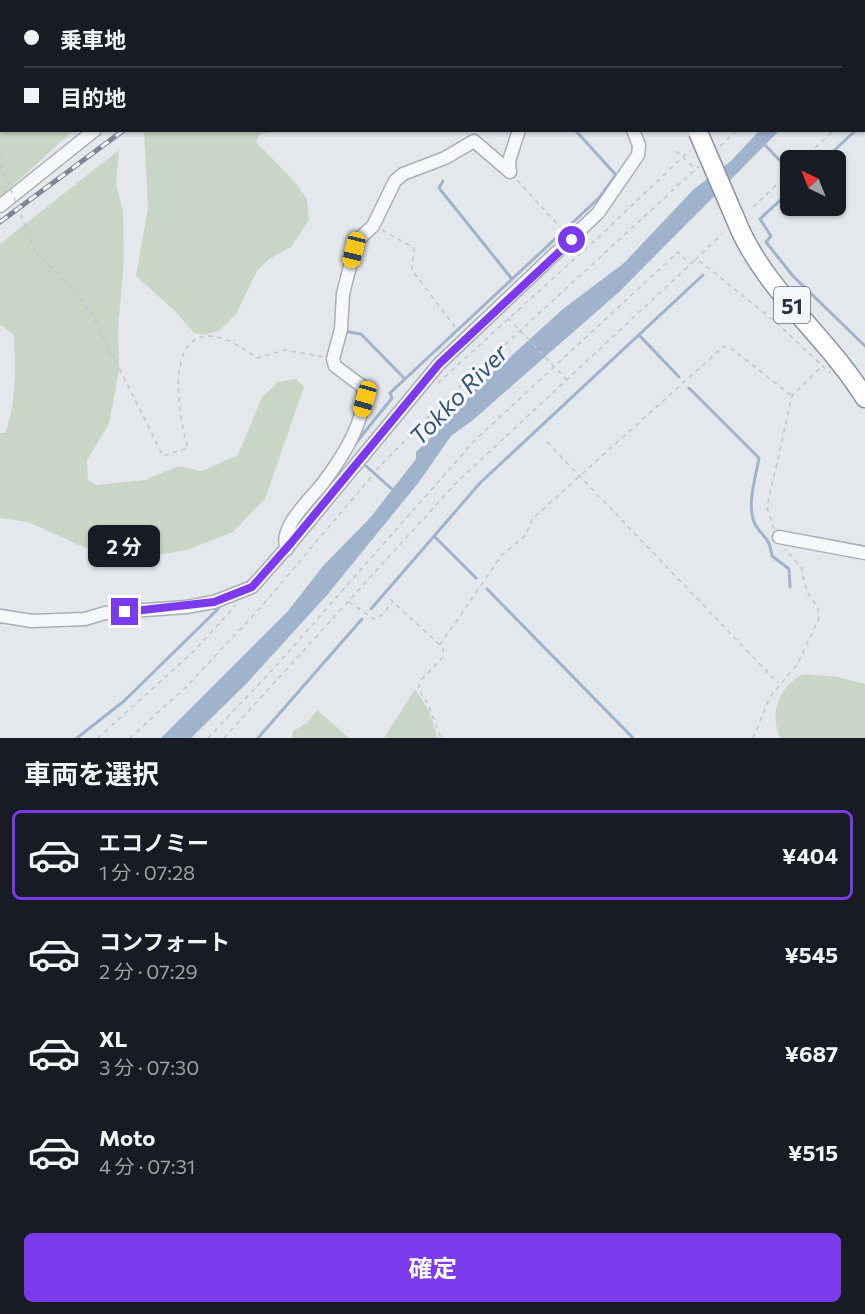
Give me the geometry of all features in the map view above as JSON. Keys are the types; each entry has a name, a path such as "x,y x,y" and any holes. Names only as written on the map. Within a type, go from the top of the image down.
{"highway":[{"name":"51","path":"698,132 735,218 765,272 863,389"}],"street":[{"path":"0,206 92,132"},
{"path":"510,172 509,161 518,132"},
{"path":"0,616 32,621 85,619 105,614 186,607 214,602 245,591 287,549 439,364 598,213 638,155 639,145 634,132"},
{"path":"287,549 286,539 293,519 336,463 359,419 365,399 363,387 336,366 333,359 341,329 343,294 359,239 373,226 391,186 399,177 445,158 470,142 478,142 510,172"},
{"path":"779,537 865,553"}],"path":[{"path":"717,149 735,132"},
{"path":"813,150 832,132"},
{"path":"433,387 603,233 690,149"},
{"path":"676,152 695,169"},
{"path":"0,155 1,165 36,253 64,279 93,316 163,456 188,448 180,423 177,388 181,364 188,347 202,337 224,339 257,358 285,350 333,359"},
{"path":"376,470 519,330 703,162"},
{"path":"510,172 561,228"},
{"path":"753,207 780,181"},
{"path":"373,226 411,245 414,252 412,270 454,327"},
{"path":"224,738 456,483 722,234"},
{"path":"208,738 276,666 475,440 678,252 690,264"},
{"path":"693,261 700,262 719,275 778,324 835,378"},
{"path":"508,318 567,380"},
{"path":"440,645 504,552 523,539 532,519 724,346 732,349 792,396"},
{"path":"753,738 762,713 778,683 798,663 819,618 818,607 807,592 801,567 787,554 769,519 766,507 792,396 822,366"},
{"path":"547,442 778,683"},
{"path":"130,738 186,687 261,606 372,476"},
{"path":"98,738 194,651 243,597 245,591"},
{"path":"390,598 440,645 442,657 421,680 418,688 428,705 441,738"},
{"path":"348,601 374,619 381,616 393,602"}],"green space":[{"path":"0,132 72,132 0,197"},
{"path":"144,132 275,132 260,134 256,142 294,181 307,199 309,220 291,247 269,259 257,271 236,314 220,330 205,335 194,333 175,311 136,276 148,208"},
{"path":"119,150 116,184 123,211 124,259 118,330 119,370 109,424 87,460 88,480 96,485 145,480 179,466 202,471 238,455 262,397 278,382 296,379 304,387 265,499 233,532 187,550 117,562 28,522 0,518 0,433 5,433 12,410 15,372 14,335 0,325 0,244"},
{"path":"803,674 838,677 865,684 865,738 780,738 776,719 778,701 788,686"},
{"path":"415,689 429,711 438,738 384,738"},
{"path":"317,710 349,738 292,738 293,731 307,723"}],"water":[{"path":"758,132 778,132 619,292 473,420 451,436 419,482 327,595 247,683 191,738 161,738 288,611 323,566 370,518 416,459 416,452 462,406 476,388 563,309 624,263 694,189 731,161"}],"waterway":[{"path":"355,444 392,398 390,393 599,198 616,175 577,132"},
{"path":"835,150 854,132"},
{"path":"763,143 780,161"},
{"path":"443,181 439,188 512,279"},
{"path":"780,200 760,219 771,236 766,242 793,276 865,346"},
{"path":"371,609 480,483 703,275"},
{"path":"344,331 361,334 404,378"},
{"path":"639,335 679,377"},
{"path":"689,388 759,458 752,491 752,517 767,541 772,556 789,569 790,587"},
{"path":"366,466 394,491"},
{"path":"434,536 476,578"},
{"path":"487,589 633,738"},
{"path":"77,738 124,701 218,609"},
{"path":"258,738 362,619"}],"railway":[{"path":"0,222 121,132"}],"route":[{"path":"125,612 186,607 214,602 252,587 274,564 439,364 463,339 572,240"}],"water label":[{"name":"Tokko River","path":"458,394"}]}
